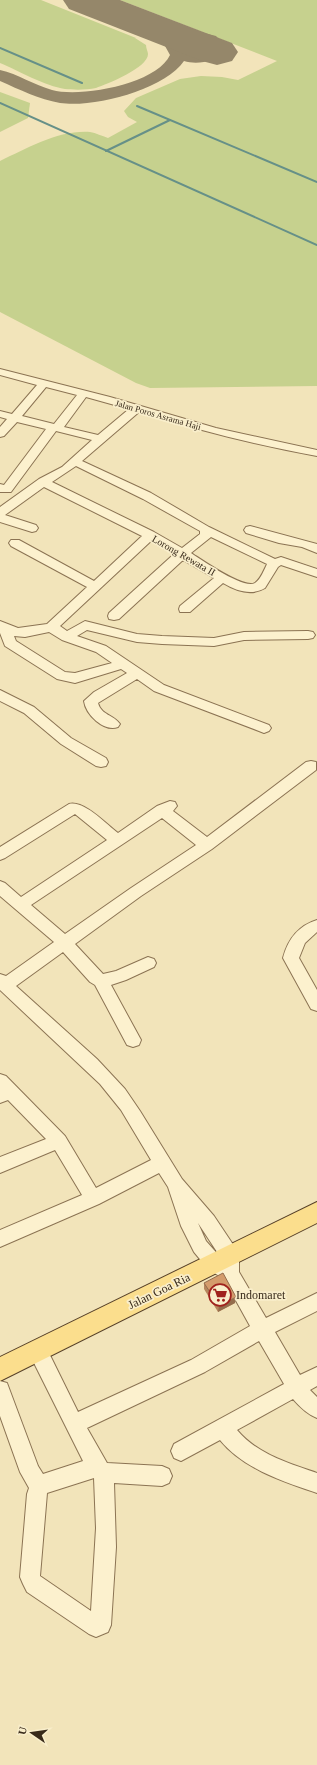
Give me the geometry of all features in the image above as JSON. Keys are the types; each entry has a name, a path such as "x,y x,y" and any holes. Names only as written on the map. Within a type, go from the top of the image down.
{"main road":[{"name":"Jalan Goa Ria","path":"0,1369 225,1264 317,1212"}],"street":[{"name":"Jalan Poros Asrama Haji","path":"1,373 137,408 213,431 317,453"},
{"path":"0,434 44,383"},
{"path":"26,494 4,488 84,394"},
{"path":"0,513 26,494 76,462 100,439 137,408"},
{"path":"0,414 100,439"},
{"path":"76,462 147,496 207,530 274,563 286,561 316,570"},
{"name":"Lorong Rewata II","path":"44,482 150,535 237,586 257,588 266,580 274,563"},
{"path":"0,518 32,528"},
{"path":"114,616 182,554 205,536 207,530"},
{"path":"250,530 279,539 305,544 317,549"},
{"path":"2,627 24,634 51,627 69,612 94,586 150,535"},
{"path":"15,542 94,586"},
{"path":"185,609 222,578"},
{"path":"67,637 85,625 137,638 169,641 214,642 244,636 308,635"},
{"path":"2,627 10,644 62,676 75,678 123,664"},
{"path":"51,627 67,637 101,649 136,674 160,688 264,728"},
{"path":"113,724 95,712 91,701 136,674"},
{"path":"0,695 29,710 66,741 101,762"},
{"path":"311,766 208,845 65,943 2,983 94,1068 119,1094 134,1115 176,1184 192,1231 225,1264 296,1386 306,1400 317,1409"},
{"path":"0,854 74,808 78,809 118,841"},
{"path":"20,905 166,808 208,845"},
{"path":"0,887 65,943 96,978 101,981 133,1040"},
{"path":"317,926 309,928 302,935 290,958 317,1004"},
{"path":"101,981 120,976 148,963"},
{"path":"3,1089 59,1141 93,1198"},
{"path":"0,1165 59,1141"},
{"path":"0,1239 93,1198 162,1163"},
{"path":"74,1424 198,1366 262,1329 317,1302"},
{"path":"38,1351 74,1424 100,1470 107,1523 100,1625 96,1627 34,1585 30,1577 37,1494 40,1486 44,1483 100,1470 162,1476"},
{"path":"181,1451 296,1386 317,1376"},
{"path":"0,1390 30,1472 40,1486"},
{"path":"222,1428 237,1445 246,1452 279,1468 317,1483"}],"green space":[{"path":"0,0 41,0 136,38 146,45 148,54 141,65 134,70 96,88 80,90 65,89 41,82 0,63"},
{"path":"120,0 317,0 317,386 150,388 136,383 0,312 0,161 44,141 66,134 90,132 108,138 137,122 128,117 124,111 136,98 180,79 201,76 222,77 238,80 277,61"},
{"path":"0,92 30,103 28,118 0,132"}],"building":[{"name":"Indomaret","path":"223,1273 236,1297 219,1306 204,1283"}],"waterway":[{"path":"0,48 82,83"},
{"path":"0,103 107,151"},
{"path":"137,106 317,182"},
{"path":"107,151 170,120"},
{"path":"107,151 317,245"}],"taxiway":[{"path":"134,20 210,40 216,45 216,50 204,57 193,58 179,54"},
{"path":"156,28 165,32 172,38 176,44 179,54"},
{"path":"168,38 174,49 179,54"},
{"path":"0,75 42,93 61,98 73,99 98,97 121,91 150,80 170,68 174,64 179,54"}],"runway":[{"path":"83,0 217,52"}],"place":[{"name":"Indomaret","path":"220,1295"}]}
